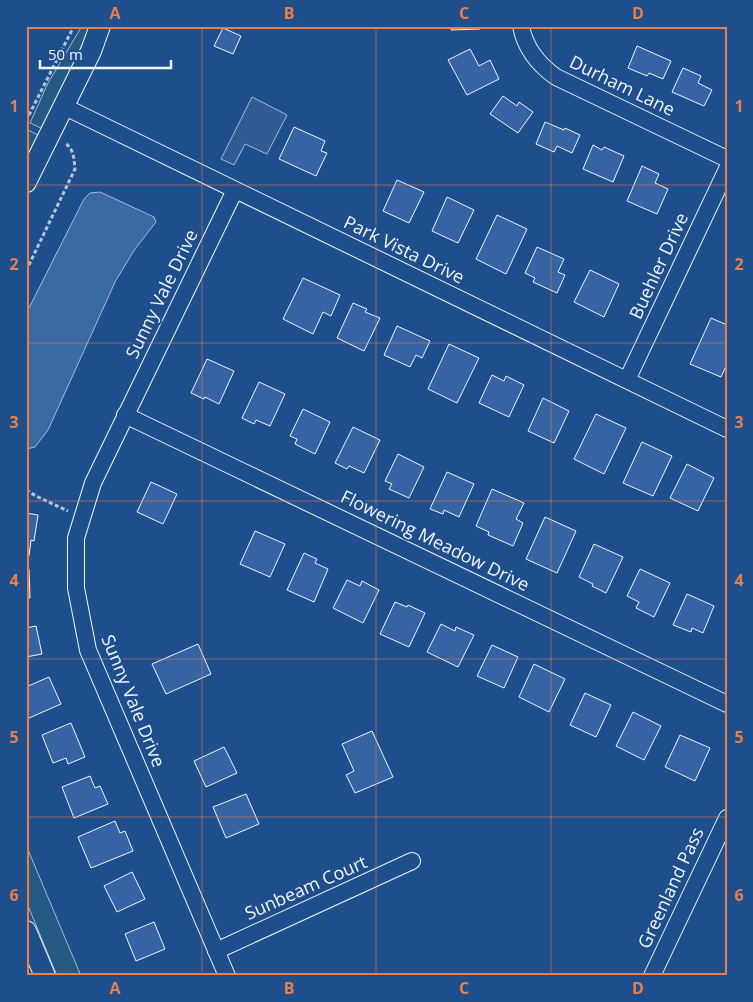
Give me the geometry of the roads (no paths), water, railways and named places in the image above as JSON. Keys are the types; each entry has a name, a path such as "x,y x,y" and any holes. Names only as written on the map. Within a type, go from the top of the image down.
{"street":[{"path":"26,182 91,51 100,26"},
{"name":"Durham Lane","path":"521,26 529,48 538,62 556,77 727,159"},
{"name":"Park Vista Drive","path":"64,106 727,430"},
{"name":"Buehler Drive","path":"627,380 727,169"},
{"name":"Sunny Vale Drive","path":"227,976 88,650 76,588 76,538 93,483 235,190"},
{"name":"Flowering Meadow Drive","path":"125,415 727,704"},
{"name":"Greenland Pass","path":"652,976 727,818"},
{"name":"Sunbeam Court","path":"216,950 412,861"},
{"path":"26,931 45,976"}]}
